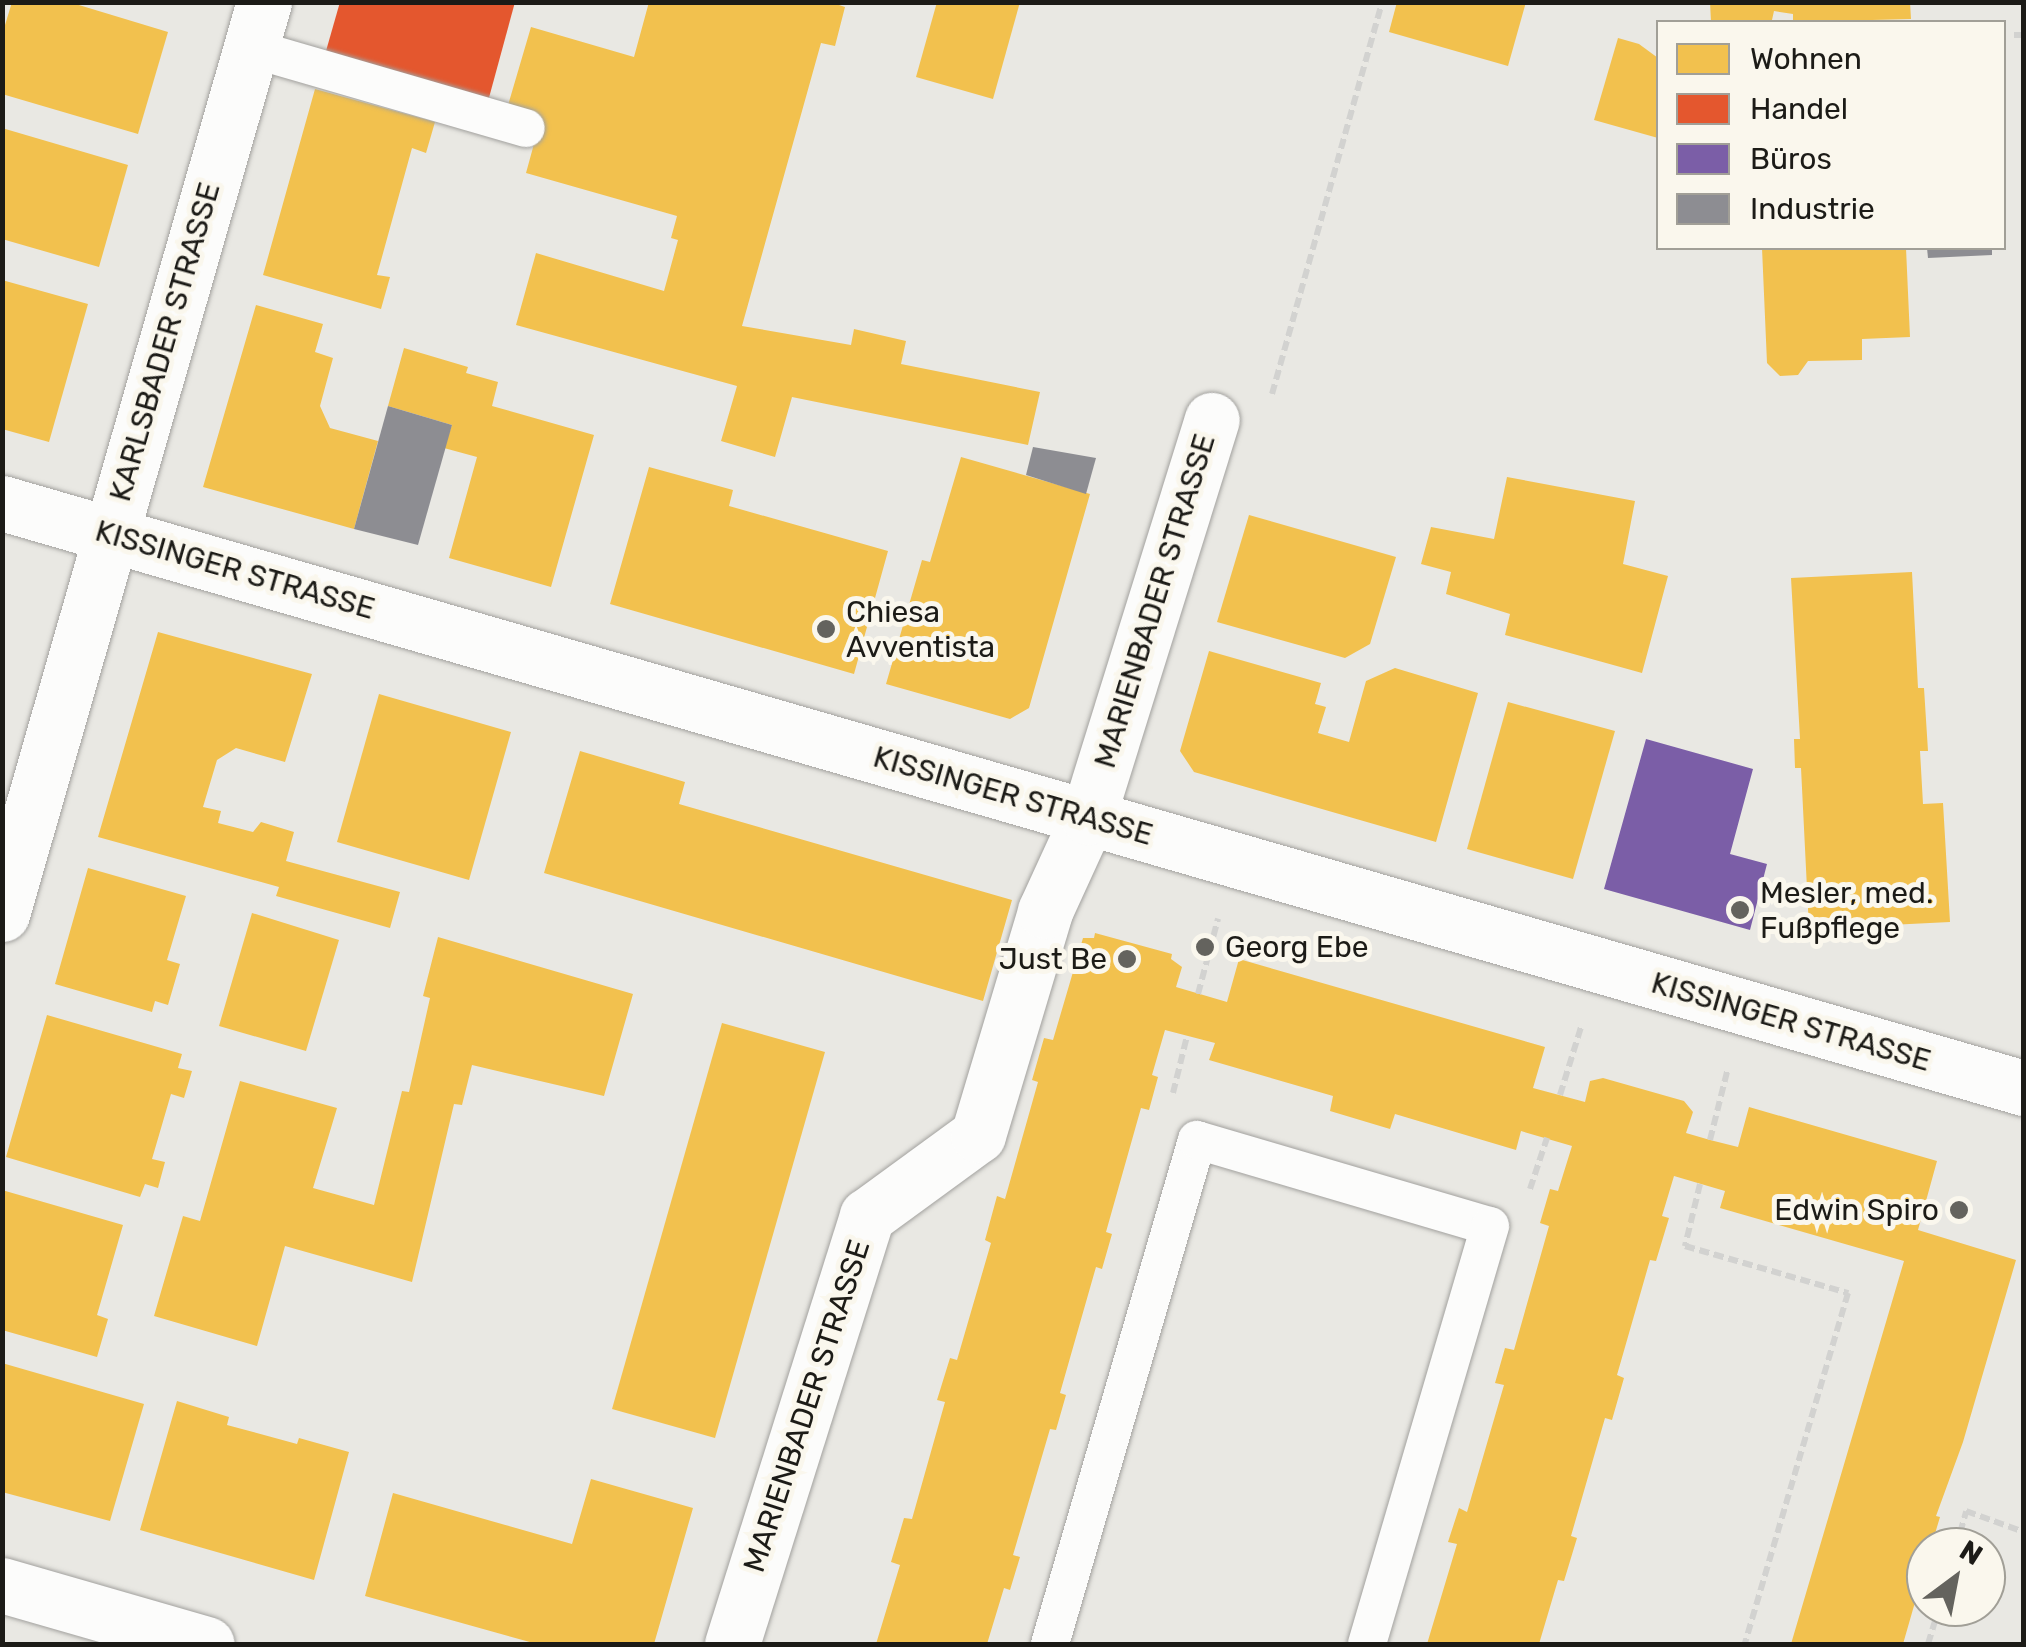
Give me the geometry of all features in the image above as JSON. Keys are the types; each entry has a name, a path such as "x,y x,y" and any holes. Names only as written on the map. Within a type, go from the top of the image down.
{"street":[{"name":"KARLSBADER STRASSE","path":"2,914 257,26"},
{"name":"MARIENBADER STRASSE","path":"732,1644 867,1216 978,1135 1045,911 1088,817 1212,420"},
{"name":"KISSINGER STRASSE","path":"2,502 2024,1088"},
{"path":"2,1585 207,1644"}],"lane":[{"path":"257,26 526,128"},
{"path":"1050,1644 1197,1140 1490,1226 1367,1644"}],"path":[{"path":"1212,420 1269,406 1382,2"},
{"path":"2014,35 2024,35"},
{"path":"1198,994 1234,860"},
{"path":"1700,1184 1685,1246 1848,1293 1745,1644"},
{"path":"1962,1527 1966,1511 2024,1532"}],"building: Wohnen":[{"path":"12,2 69,2 168,32 138,134 2,94 2,35"},
{"path":"649,2 830,2 845,7 835,46 821,43 742,326 851,345 854,329 906,341 901,364 1040,392 1028,445 792,397 775,457 721,441 737,386 516,325 536,253 664,291 678,240 671,238 677,216 526,173 540,122 506,112 531,27 634,57"},
{"path":"937,2 1020,2 993,99 916,77"},
{"path":"1397,2 1526,2 1508,66 1389,32"},
{"path":"1710,2 1910,2 1911,19 1793,20 1793,14 1774,11 1772,20 1711,20"},
{"path":"1618,38 1639,44 1656,57 1656,137 1594,120"},
{"path":"315,89 435,122 426,153 412,148 377,275 390,277 381,309 263,275"},
{"path":"2,128 128,165 99,267 2,239"},
{"path":"1762,250 1906,250 1910,337 1862,339 1862,360 1808,361 1798,375 1780,376 1767,363"},
{"path":"2,280 88,304 49,442 2,429"},
{"path":"256,305 323,324 315,352 333,358 320,406 330,428 378,441 354,529 203,487"},
{"path":"404,348 468,367 466,373 498,382 492,406 594,435 551,587 449,558 477,457 444,448 452,425 388,406"},
{"path":"961,457 1090,494 1029,708 1010,719 886,684 922,560 930,562"},
{"path":"649,467 733,490 729,506 888,551 854,674 610,604"},
{"path":"1507,477 1635,501 1623,564 1668,576 1642,673 1505,635 1510,614 1446,594 1451,572 1421,564 1431,527 1494,539"},
{"path":"1249,515 1396,557 1370,644 1345,658 1217,622"},
{"path":"1912,572 1918,688 1924,688 1928,751 1920,751 1923,804 1943,803 1950,922 1809,929 1801,768 1795,768 1794,739 1800,739 1791,578"},
{"path":"158,632 312,674 285,762 236,748 217,760 203,807 221,811 218,823 253,832 261,822 294,832 286,861 400,892 390,928 276,896 279,887 98,837"},
{"path":"1209,651 1321,683 1315,704 1326,707 1318,733 1349,742 1366,681 1395,668 1478,693 1436,842 1194,772 1180,751"},
{"path":"379,694 511,732 469,880 337,842"},
{"path":"1508,702 1615,731 1573,879 1467,849"},
{"path":"580,751 685,782 679,804 1012,900 983,1001 544,873"},
{"path":"88,868 186,896 167,960 180,964 168,1005 155,1001 152,1012 55,984"},
{"path":"252,913 339,940 306,1051 219,1026"},
{"path":"1095,933 1172,954 1171,959 1182,967 1176,987 1227,1002 1239,959 1545,1047 1533,1088 1585,1102 1590,1081 1603,1078 1684,1101 1693,1112 1686,1133 1710,1140 1738,1147 1749,1107 1937,1161 1918,1230 2016,1260 1963,1442 1936,1516 1940,1517 1937,1527 1906,1527 1908,1627 1903,1644 1791,1644 1904,1261 1720,1208 1725,1191 1674,1176 1662,1216 1669,1218 1656,1261 1650,1260 1617,1375 1624,1378 1612,1420 1605,1418 1571,1536 1577,1538 1564,1581 1558,1580 1539,1644 1427,1644 1457,1544 1448,1542 1459,1508 1467,1512 1504,1385 1495,1383 1505,1348 1514,1350 1549,1226 1540,1223 1550,1189 1558,1191 1572,1146 1521,1131 1516,1150 1395,1114 1390,1129 1330,1111 1333,1096 1209,1060 1215,1043 1165,1030 1152,1075 1158,1077 1149,1110 1141,1108 1106,1232 1112,1234 1102,1269 1096,1267 1060,1393 1066,1395 1056,1430 1050,1429 1013,1555 1020,1557 1010,1590 1004,1588 987,1644 876,1644 900,1565 891,1562 904,1518 912,1519 945,1402 937,1400 950,1358 957,1360 991,1243 985,1240 997,1196 1005,1199 1038,1082 1032,1080 1044,1038 1053,1040 1083,938 1094,938"},
{"path":"438,937 633,994 604,1096 472,1065 462,1105 454,1104 412,1282 285,1246 257,1346 154,1316 183,1216 200,1221 240,1081 337,1108 313,1188 374,1205 402,1091 409,1092 430,998 423,996"},
{"path":"47,1015 182,1054 178,1068 192,1071 184,1098 171,1094 152,1159 165,1162 158,1188 145,1184 140,1197 6,1157"},
{"path":"722,1023 825,1052 715,1438 612,1409"},
{"path":"2,1190 123,1225 97,1315 108,1319 97,1357 2,1330"},
{"path":"2,1363 144,1404 110,1521 2,1492"},
{"path":"177,1401 229,1417 227,1425 297,1444 299,1438 349,1452 314,1580 140,1530"},
{"path":"591,1479 693,1508 654,1644 537,1644 365,1596 393,1493 572,1544"}],"building: Handel":[{"path":"340,2 515,2 487,105 324,58"}],"building: Büros":[{"path":"1646,739 1753,769 1730,854 1767,864 1750,930 1604,889"}],"building: Industrie":[{"path":"1927,250 1992,250 1992,255 1928,258"},
{"path":"388,406 452,425 418,545 354,529"},
{"path":"1033,447 1096,458 1086,494 1026,475"}],"place":[{"name":"Chiesa Avventista","path":"826,629"},
{"name":"Mesler, med. Fußpflege","path":"1740,910"},
{"name":"Georg Ebe","path":"1205,947"},
{"name":"Just Be","path":"1127,959"},
{"name":"Edwin Spiro","path":"1959,1210"}]}
